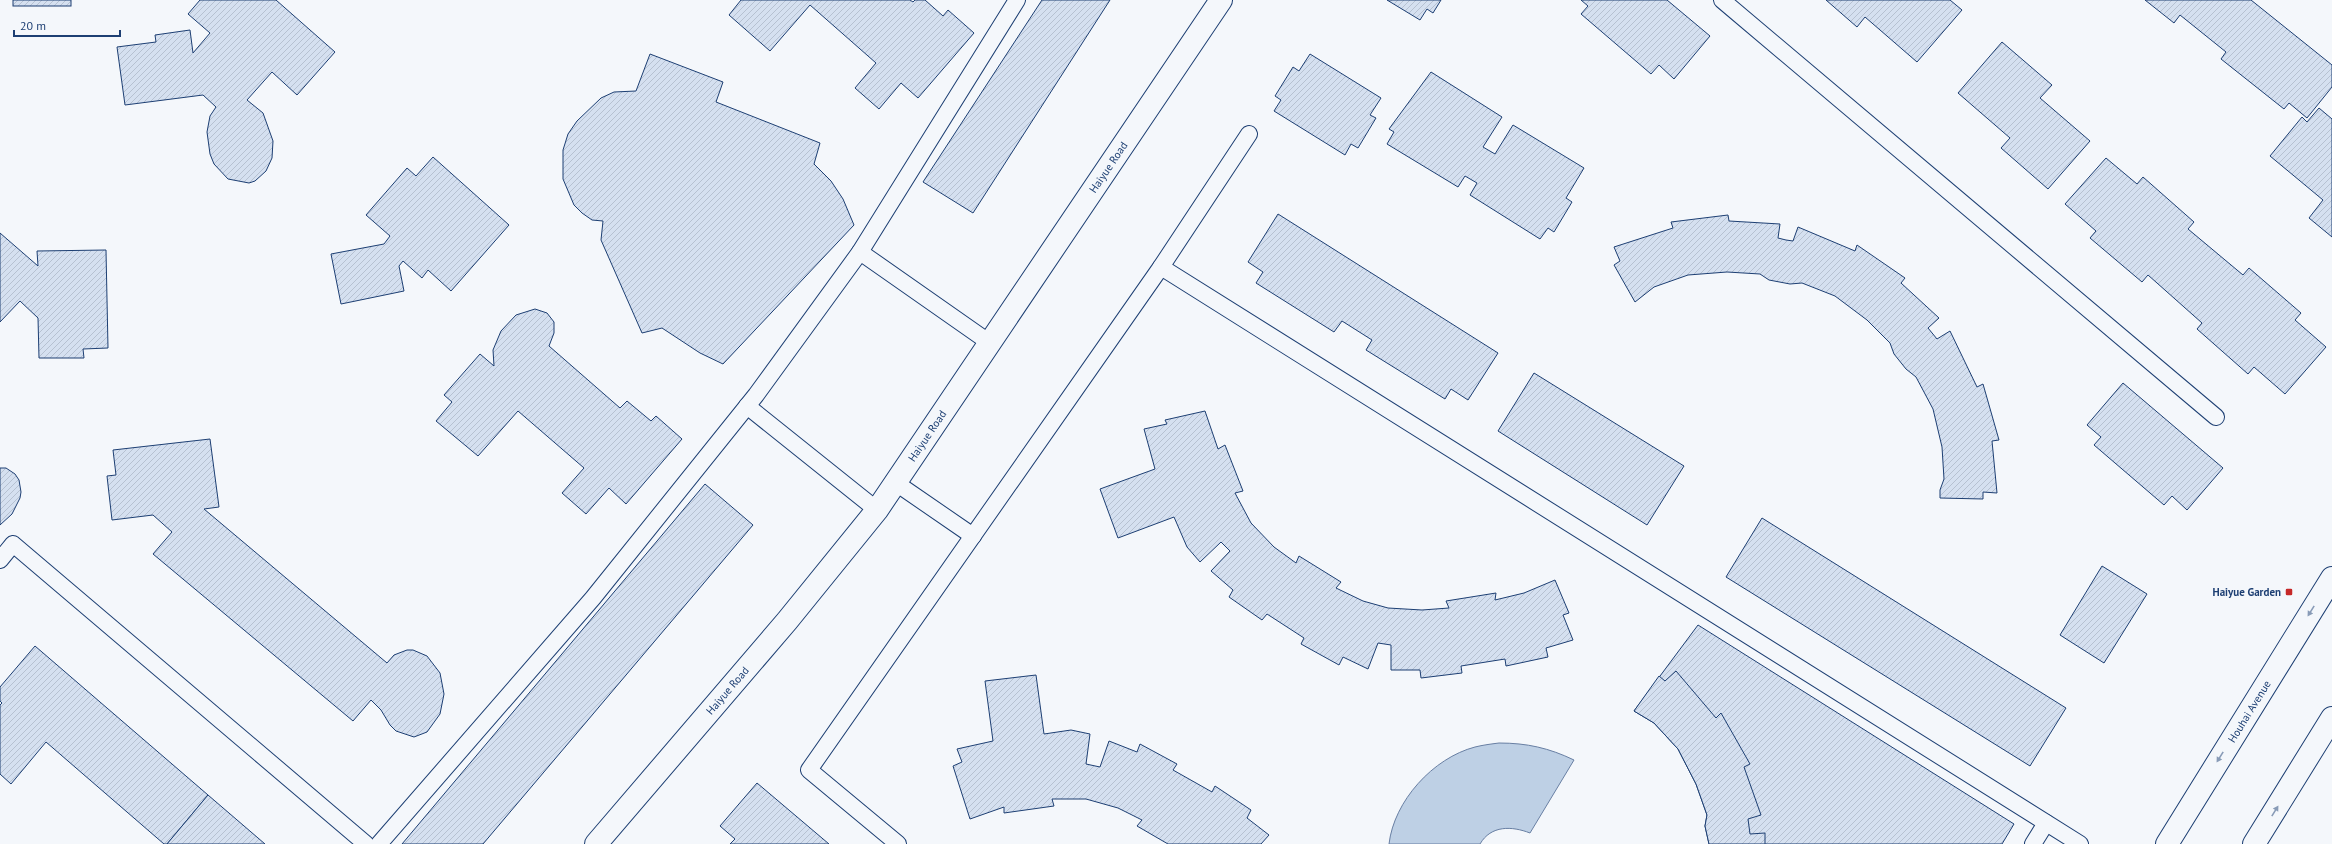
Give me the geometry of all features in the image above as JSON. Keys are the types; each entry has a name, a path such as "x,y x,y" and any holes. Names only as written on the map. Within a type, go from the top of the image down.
{"street":[{"name":"Haiyue Road","path":"596,844 787,621 877,510 1221,0"},
{"name":"Houhai Avenue","path":"2166,844 2332,578"},
{"path":"2254,844 2332,718"}],"lane":[{"path":"379,844 593,598 747,406 860,252 1017,0"},
{"path":"1722,0 2216,417"},
{"path":"898,844 809,770 1161,267 1249,134"},
{"path":"860,252 990,343"},
{"path":"1161,267 2080,844"},
{"path":"747,406 877,510"},
{"path":"896,483 973,536"},
{"path":"0,560 13,544 366,844"},
{"path":"2033,844 2046,823"}],"water":[{"path":"1499,743 1538,747 1556,752 1574,760 1530,833 1509,828 1496,830 1490,833 1480,844 1389,844 1392,828 1407,797 1431,771 1459,753 1475,747"}],"building":[{"path":"13,0 71,0 71,6 13,6"},
{"path":"200,0 276,0 335,52 297,95 272,72 247,100 263,113 273,141 272,158 266,171 255,181 249,183 228,179 214,164 210,154 207,132 210,116 216,107 203,95 125,105 117,47 156,42 155,35 190,30 193,53 210,33 188,14"},
{"path":"741,0 910,0 913,2 915,0 925,0 943,16 948,10 974,33 918,98 901,83 879,109 855,88 876,63 810,5 770,51 729,15"},
{"path":"1042,0 1110,0 973,213 923,182"},
{"path":"1387,0 1441,0 1433,13 1427,9 1420,20"},
{"path":"1581,0 1667,0 1710,36 1674,79 1659,65 1651,74 1581,14 1588,6"},
{"path":"1826,0 1950,0 1962,10 1917,62 1865,17 1857,27"},
{"path":"2145,0 2251,0 2332,65 2332,87 2307,118 2289,103 2284,109 2221,59 2226,52 2180,15 2174,23"},
{"path":"2002,42 2052,85 2040,98 2090,141 2048,189 2001,148 2010,138 1958,93"},
{"path":"650,54 723,82 716,102 820,143 814,164 831,181 843,199 854,225 723,364 700,353 662,328 642,333 601,240 603,221 592,220 574,205 563,179 563,150 568,134 577,121 601,98 614,92 636,91"},
{"path":"1310,54 1381,98 1370,115 1376,118 1358,148 1351,144 1345,155 1274,111 1281,100 1275,96 1293,67 1299,71"},
{"path":"1431,72 1502,117 1483,147 1495,154 1513,125 1584,168 1566,198 1572,202 1554,232 1548,228 1540,239 1470,195 1477,183 1465,176 1458,187 1387,144 1394,132 1389,129"},
{"path":"2319,108 2332,119 2332,237 2309,218 2323,200 2270,156 2302,117 2307,122"},
{"path":"433,157 509,225 451,291 428,270 422,278 403,261 399,266 404,291 341,304 331,254 384,244 390,236 366,215 407,168 416,176"},
{"path":"2106,158 2137,184 2143,177 2194,222 2188,229 2243,275 2249,268 2301,313 2295,320 2326,347 2285,394 2254,367 2248,374 2197,329 2202,323 2148,275 2142,282 2090,238 2096,231 2065,204"},
{"path":"1278,214 1498,353 1468,400 1451,389 1445,399 1366,350 1372,340 1342,321 1334,332 1256,283 1263,272 1248,262"},
{"path":"1728,215 1729,221 1780,224 1778,238 1786,240 1793,241 1798,227 1855,251 1857,245 1905,278 1901,283 1939,318 1928,328 1937,339 1950,331 1977,387 1983,384 1999,440 1992,441 1997,493 1983,492 1983,499 1940,498 1940,490 1944,479 1942,447 1933,409 1916,377 1906,369 1894,354 1890,343 1867,320 1835,296 1802,283 1790,284 1769,280 1760,274 1727,272 1688,275 1654,287 1635,302 1614,265 1620,261 1614,247 1673,228 1671,222"},
{"path":"0,233 38,266 37,251 106,250 108,348 83,349 84,358 39,358 38,318 20,301 0,322"},
{"path":"535,309 547,313 554,322 554,333 549,346 620,408 627,401 651,421 656,416 682,439 626,504 609,488 586,514 562,493 584,468 518,411 478,456 436,421 452,402 444,395 480,354 494,366 493,350 501,331 516,315"},
{"path":"1534,373 1684,466 1647,525 1498,431"},
{"path":"2123,383 2223,468 2187,510 2172,496 2164,505 2094,445 2101,437 2087,425"},
{"path":"1205,411 1218,449 1225,445 1243,491 1235,493 1251,523 1274,547 1296,563 1299,556 1341,582 1336,588 1363,601 1388,608 1422,610 1449,608 1446,601 1496,593 1495,600 1524,593 1555,580 1569,613 1563,615 1573,640 1546,648 1548,657 1506,666 1505,659 1461,666 1462,673 1421,678 1420,670 1391,670 1391,645 1378,643 1368,669 1343,657 1339,665 1301,644 1304,638 1267,614 1262,620 1229,597 1233,590 1211,571 1230,551 1221,542 1200,562 1187,547 1174,517 1118,538 1100,489 1155,469 1144,429 1167,424 1165,420"},
{"path":"210,439 219,507 204,509 387,663 394,655 407,650 413,650 427,656 440,673 444,694 440,714 427,732 414,737 396,731 390,725 381,710 371,700 353,721 153,554 172,532 153,515 112,520 107,476 116,475 113,450"},
{"path":"0,468 6,468 15,474 19,480 21,492 20,498 12,514 0,525"},
{"path":"705,484 753,525 483,844 402,844"},
{"path":"1762,518 2066,708 2030,766 1726,577"},
{"path":"2102,566 2147,594 2104,663 2060,635"},
{"path":"1698,625 2014,824 2002,844 1709,844 1705,826 1707,815 1696,784 1678,749 1654,723 1634,711"},
{"path":"35,646 208,795 167,844 164,844 46,742 11,784 0,774 0,705 2,703 0,701 0,687"},
{"path":"1676,671 1716,718 1721,713 1750,764 1744,767 1761,815 1748,819 1750,834 1765,833 1765,844 1709,844 1705,826 1707,815 1696,784 1678,749 1654,723 1634,711 1659,676 1665,681"},
{"path":"1036,675 1044,734 1071,730 1090,734 1086,764 1100,767 1109,741 1137,752 1140,744 1177,764 1173,770 1212,792 1215,786 1251,810 1247,818 1269,835 1261,844 1168,844 1137,826 1142,820 1118,808 1086,799 1052,799 1054,806 1004,813 1004,807 970,819 953,766 962,762 957,749 993,741 985,681"},
{"path":"757,783 829,844 730,844 735,839 720,826"},
{"path":"208,795 265,844 167,844"}],"place":[{"name":"Haiyue Garden","path":"2289,592"}]}
